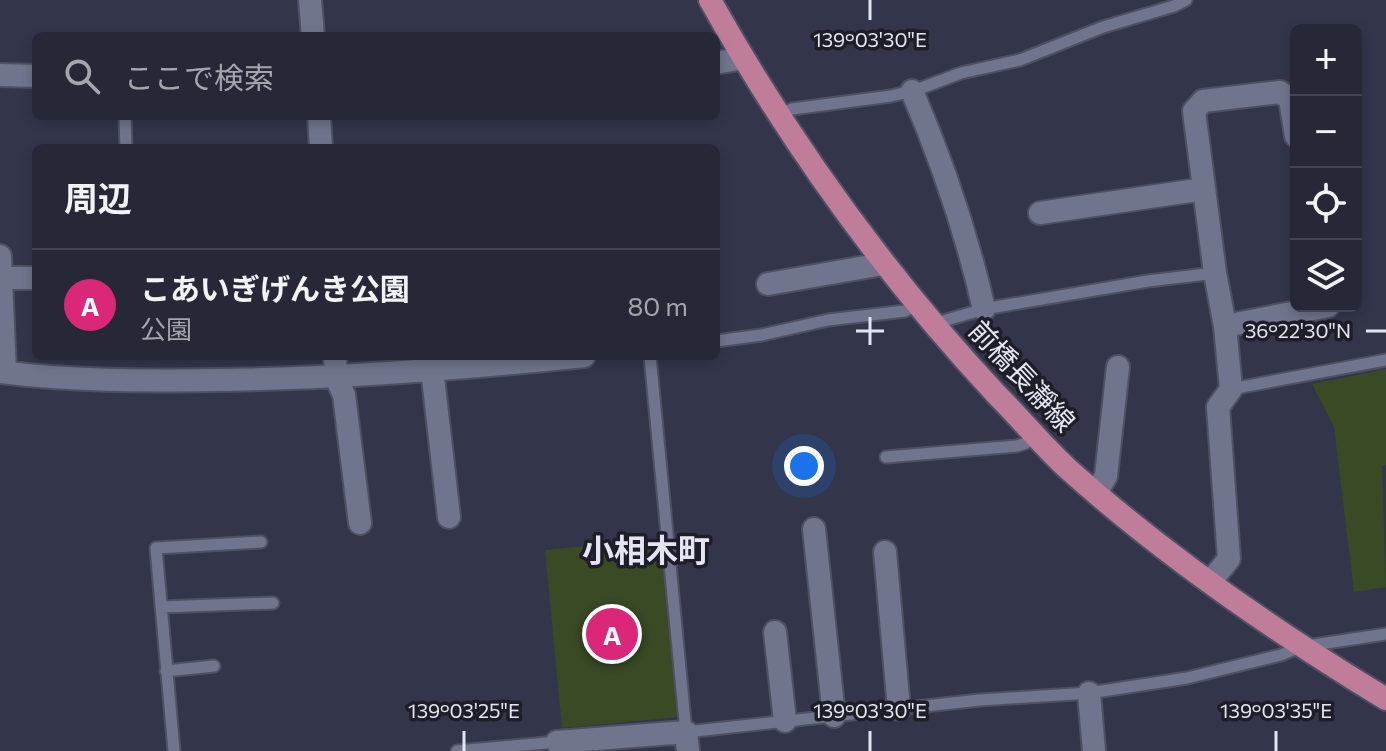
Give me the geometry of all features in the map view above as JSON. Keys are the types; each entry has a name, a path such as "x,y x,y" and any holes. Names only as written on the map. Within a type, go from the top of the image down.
{"main road":[{"name":"前橋長瀞線","path":"710,0 819,177 883,264 932,324 1035,435 1096,493 1151,539 1300,647 1386,699"}],"street":[{"path":"310,0 313,32"},
{"path":"720,62 743,58"},
{"path":"0,75 32,76"},
{"path":"912,91 930,132 973,262 984,309"},
{"path":"1210,582 1229,559 1218,407 1231,389 1195,107 1203,101 1280,92 1290,99"},
{"path":"319,120 321,144"},
{"path":"1040,213 1204,189"},
{"path":"768,284 883,264"},
{"path":"32,277 1,267 3,372 146,381 335,366 432,369 456,362 502,360"},
{"path":"1225,326 1297,312"},
{"path":"335,366 344,395 360,523"},
{"path":"1096,493 1106,476 1118,367"},
{"path":"432,369 449,517"},
{"path":"814,529 834,716"},
{"path":"885,552 899,709"},
{"path":"775,632 785,721"},
{"path":"1089,693 1094,751"},
{"path":"557,742 687,741"}],"lane":[{"path":"779,114 792,109 912,91 961,73 1020,60 1103,27 1186,0"},
{"path":"125,120 126,144"},
{"path":"932,324 984,309 1148,281 1215,273"},
{"path":"720,340 762,335 828,320 905,311 916,305"},
{"path":"650,360 687,741 785,721 1089,693 1187,678 1281,655 1300,647 1386,634"},
{"path":"1231,389 1386,360"},
{"path":"886,457 1017,446 1035,435"},
{"path":"174,751 156,548 261,542"},
{"path":"161,607 273,603"},
{"path":"166,671 214,666"},
{"path":"457,751 557,742"}],"green space":[{"path":"1386,369 1386,465 1382,466 1386,587 1354,592 1334,427 1312,384"},
{"path":"662,539 679,717 562,728 545,550"}],"place":[{"name":"こあいぎげんき公園","path":"612,634"}],"district":[{"name":"小相木町","path":"646,551"}]}
